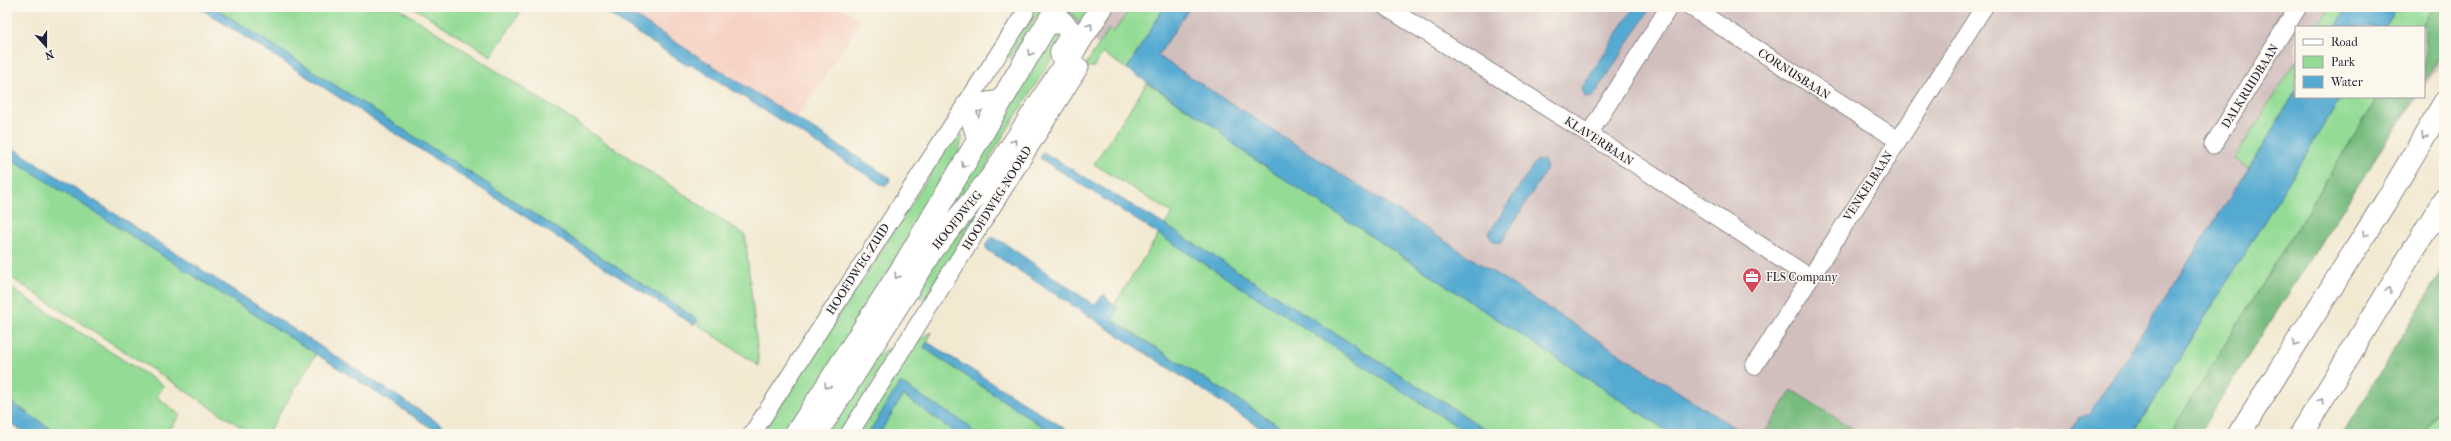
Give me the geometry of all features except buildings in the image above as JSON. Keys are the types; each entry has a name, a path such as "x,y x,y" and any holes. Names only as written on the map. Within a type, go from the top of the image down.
{"main road":[{"name":"HOOFDWEG","path":"816,434 934,248 993,175 1071,67 1102,7"},
{"name":"HOOFDWEG","path":"796,434 903,267 1052,15"},
{"path":"1052,15 1062,22 1070,31 1069,40 1061,52 1071,67"},
{"path":"2239,434 2386,201 2444,103"},
{"path":"2301,434 2444,200"}],"street":[{"name":"KLAVERBAAN","path":"1386,7 1589,134 1809,278"},
{"path":"1589,134 1669,7"},
{"name":"CORNUSBAAN","path":"1691,7 1898,140"},
{"name":"VENKELBAAN","path":"1754,366 1984,7"},
{"name":"DALKRUIDBAAN","path":"2213,145 2298,7"},
{"name":"HOOFDWEG-ZUID","path":"752,434 1025,13"},
{"name":"HOOFDWEG-NOORD","path":"849,434 912,334 1071,67"},
{"path":"977,143 965,104 1002,99"},
{"path":"874,342 912,334 902,300"}],"shaded area":[{"path":"611,7 840,7 862,21 794,122"},
{"path":"1040,7 2444,7 2444,59 2425,87 2425,26 2295,26 2295,98 2417,98 2191,434 1701,434"}],"green space":[{"path":"214,7 397,7 548,104 745,235 759,366 696,323 698,320"},
{"path":"413,7 524,7 491,56"},
{"path":"1034,7 1043,7 1010,58 1004,55"},
{"path":"1063,7 1096,7 1079,23 1072,14 1062,11"},
{"path":"1108,7 1114,7 924,300 917,296 931,261"},
{"path":"1131,7 1164,7 1127,69 1103,53 1093,68 1089,66 1086,71 1083,69 1109,29 1114,32"},
{"path":"2330,7 2347,7 2336,26 2318,26"},
{"path":"2397,7 2433,7 2422,26 2386,26"},
{"path":"2433,7 2444,7 2444,50 2425,80 2425,26 2422,26"},
{"path":"1055,33 1060,36 1061,44 992,154 979,184 925,242 1046,34"},
{"path":"2295,62 2295,93 2249,168 2234,159"},
{"path":"1147,83 1223,132 1221,134 1248,155 1672,434 1493,434 1165,225 1172,213 1094,164"},
{"path":"2340,98 2377,98 2170,434 2133,434"},
{"path":"2377,98 2414,98 2198,434 2170,434"},
{"path":"957,133 963,136 958,155 791,434 762,434"},
{"path":"7,156 316,354 267,434 252,434 7,275"},
{"path":"1159,234 1469,434 1292,434 1111,319 1118,309 1114,305"},
{"path":"2444,267 2444,402 2424,434 2343,434"},
{"path":"7,286 164,386 157,397 180,415 167,434 58,434 7,399"},
{"path":"932,332 924,348 1054,434 974,434 968,425 900,383 868,434 857,434 914,343"},
{"path":"888,349 891,352 842,434 822,434 871,359"},
{"path":"1792,390 1861,434 1764,434"},
{"path":"903,395 957,434 879,434"},
{"path":"2444,402 2444,421 2436,434 2424,434"}],"water":[{"path":"198,7 214,7 698,320 694,325"},
{"path":"598,7 620,7 889,177 890,181 884,186 693,65 686,65"},
{"path":"1164,7 1190,7 1158,56 1744,434 1672,434 1248,155 1221,134 1222,131 1127,69"},
{"path":"1634,7 1651,7 1594,96 1585,97 1582,88"},
{"path":"2347,7 2397,7 2386,26 2336,26"},
{"path":"2295,93 2295,98 2340,98 2133,434 2068,434 2079,418 2090,413 2249,168"},
{"path":"7,144 456,434 441,434 7,156"},
{"path":"1043,152 1165,225 1493,434 1469,434 1040,158"},
{"path":"1544,160 1547,169 1502,241 1496,243 1491,239 1489,233 1536,161"},
{"path":"992,237 1004,243 1094,305 1104,294 1118,309 1112,320 1292,434 1270,434 998,257 986,249 986,244"},
{"path":"927,342 1074,434 1054,434 924,348"},
{"path":"900,383 968,425 974,434 957,434 903,395 879,434 868,434"},
{"path":"7,399 58,434 27,434 7,421"}],"place":[{"name":"FLS Company","path":"1752,294"}]}
